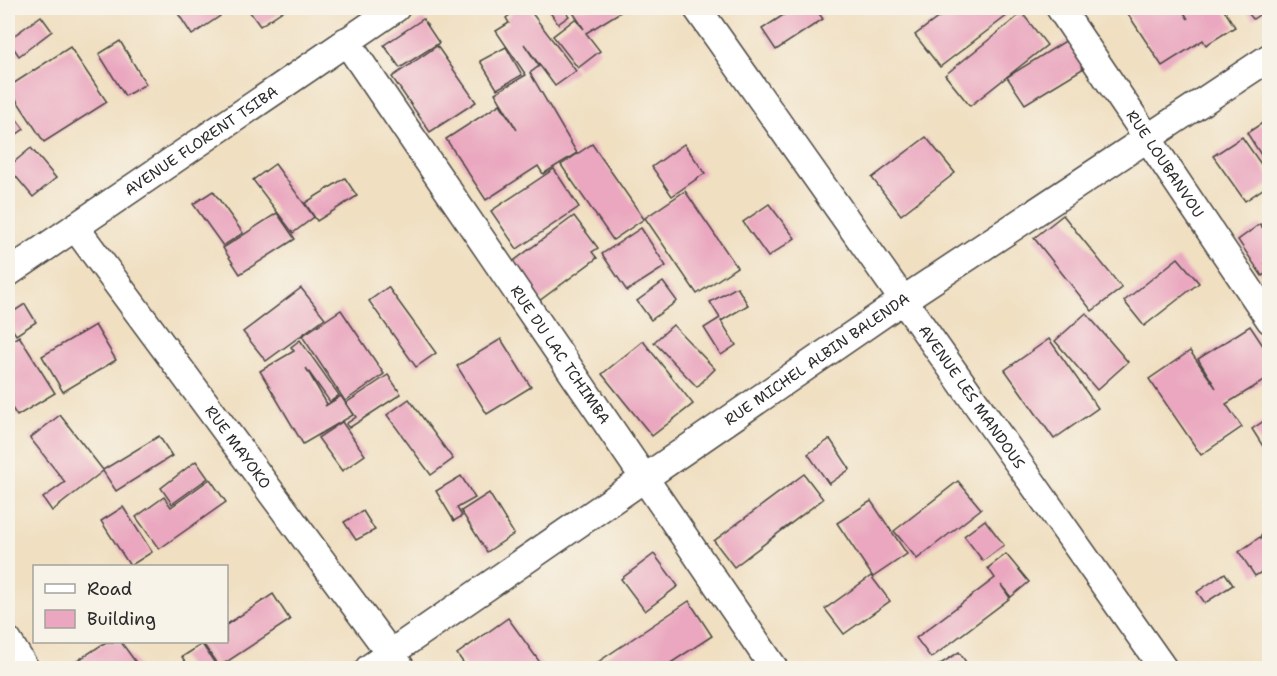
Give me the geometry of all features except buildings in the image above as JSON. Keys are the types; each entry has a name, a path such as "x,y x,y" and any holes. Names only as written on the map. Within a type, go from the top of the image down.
{"street":[{"name":"AVENUE FLORENT TSIBA","path":"8,273 396,8"},
{"name":"AVENUE LES MANDOUS","path":"697,8 1163,669"},
{"name":"RUE LOUBANVOU","path":"1059,8 1269,320"},
{"name":"RUE DU LAC TCHIMBA","path":"346,41 774,669"},
{"name":"RUE MICHEL ALBIN BALENDA","path":"369,669 396,661 645,478 903,300 1269,57"},
{"name":"RUE MAYOKO","path":"75,227 396,661"},
{"path":"8,641 26,669"}]}
